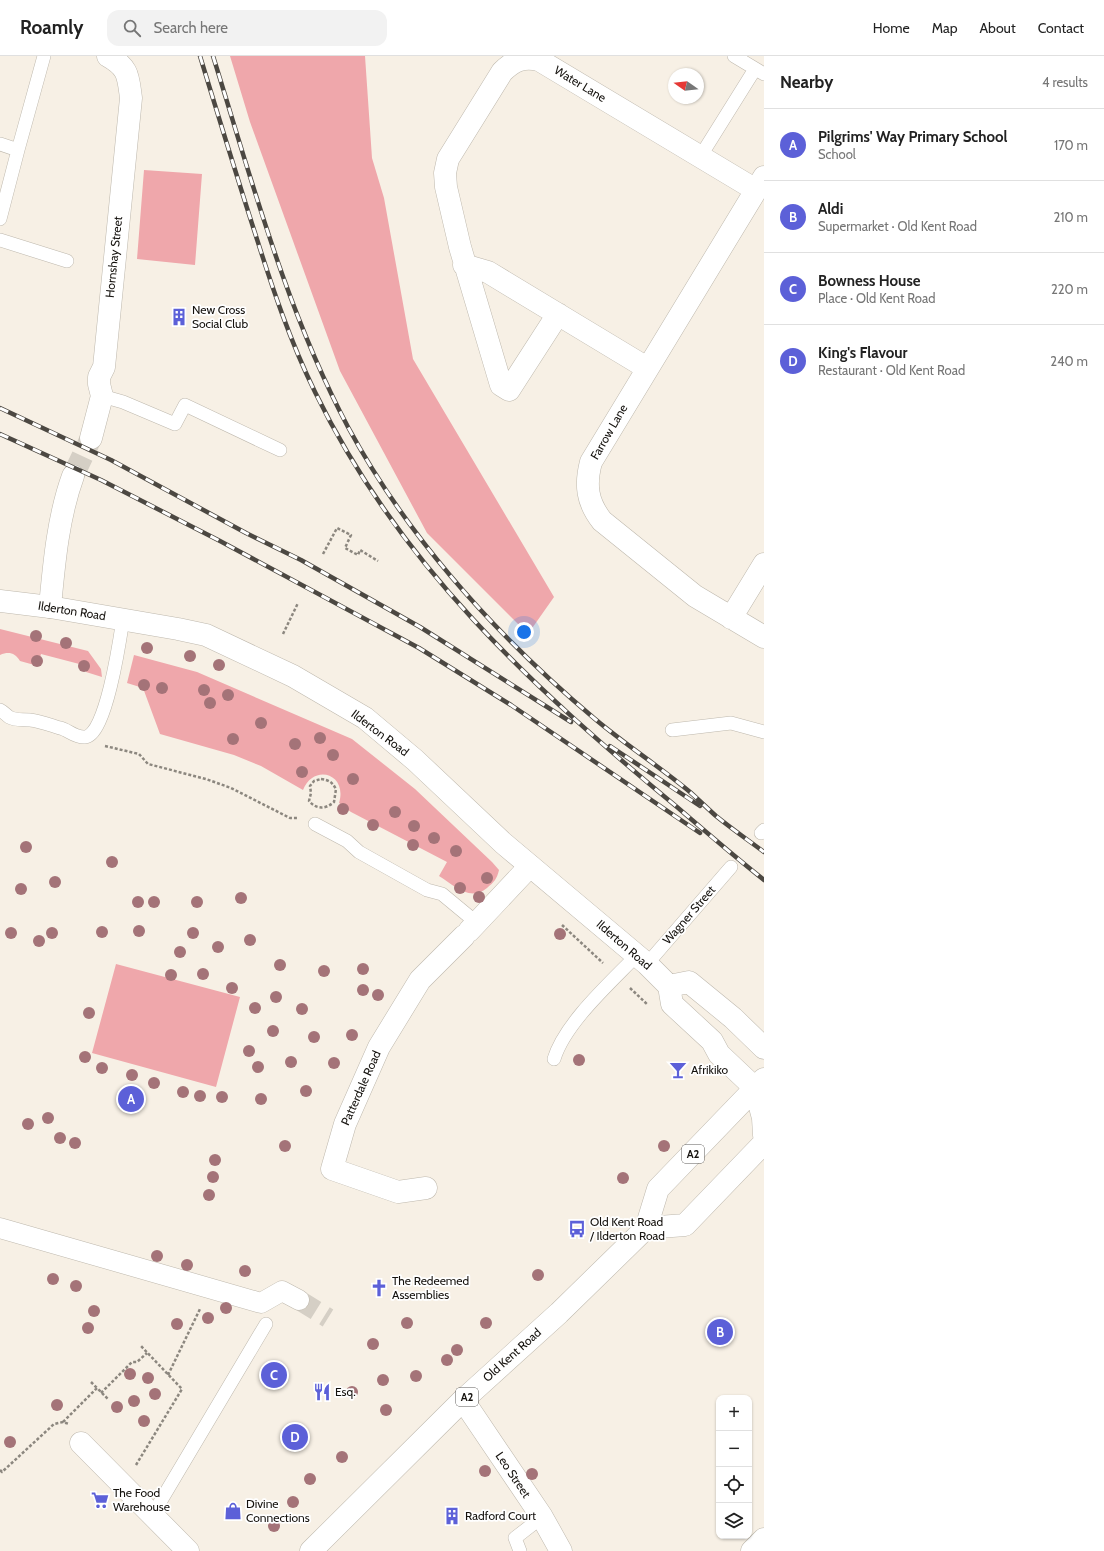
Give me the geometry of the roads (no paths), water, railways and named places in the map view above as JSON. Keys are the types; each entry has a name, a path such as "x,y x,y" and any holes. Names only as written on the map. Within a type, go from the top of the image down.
{"main road":[{"name":"Water Lane","path":"558,314 509,390 501,385 488,336 464,265 446,187 445,172 448,159 502,72 512,62 523,57 532,57 539,60 700,157 760,184"},
{"name":"Hornshay Street","path":"91,438 102,396 99,377 104,366 105,358 131,98 119,62"},
{"name":"Farrow Lane","path":"760,184 591,462 587,476 587,495 593,510 602,521 695,596 764,637"},
{"path":"464,265 488,272 647,368"},
{"path":"50,607 54,566 65,502 73,476"},
{"path":"731,618 764,564"},
{"name":"Ilderton Road","path":"0,602 50,607 206,635 293,676 365,718 415,760 503,843 642,960 669,986"},
{"name":"Patterdale Road","path":"426,1188 398,1192 332,1170 344,1124 379,1047 420,980 470,930 530,866"},
{"path":"764,1048 733,1018 689,982 669,986 672,1004 712,1041 719,1054 761,1085 764,1136"},
{"name":"Old Kent Road","path":"311,1551 463,1400 559,1312 646,1228 658,1190 761,1085"},
{"path":"646,1228 685,1225 764,1143"},
{"name":"Leo Street","path":"463,1400 542,1517 561,1551"},
{"path":"81,1443 188,1551"},
{"path":"752,1551 764,1539"}],"street":[{"path":"0,1228 261,1303 282,1291 299,1300"}],"lane":[{"path":"0,219 44,56"},
{"path":"700,157 760,71 734,56"},
{"path":"0,144 18,150"},
{"path":"0,240 67,261"},
{"path":"102,396 123,402 175,424 186,406 280,450"},
{"path":"0,710 9,717 30,720 63,728 67,733 84,737 90,736 100,722 115,668 123,619"},
{"path":"672,730 731,723 764,732"},
{"path":"315,824 347,841 366,856 427,890 442,894 470,930"},
{"name":"Wagner Street","path":"554,1060 560,1044 573,1023 642,960 731,867"},
{"path":"153,1514 266,1324"},
{"path":"520,1551 515,1538 542,1517"}],"tunnel":[{"path":"73,476 91,438"},
{"path":"299,1300 328,1318"}],"railway":[{"path":"200,56 268,273 297,353 315,392 349,455 387,513 428,568 473,619 521,669 623,762 764,880"},
{"path":"213,56 272,244 306,337 326,383 348,427 372,469 399,509 458,585 524,655 559,688 607,729 679,783 716,816 764,852"},
{"path":"0,408 111,460 246,533 301,560 420,627 571,722"},
{"path":"0,434 101,480 220,541 419,648 511,705 700,833"},
{"path":"610,746 700,806"}],"place":[{"name":"New Cross Social Club","path":"179,317"},
{"name":"Afrikiko","path":"678,1070"},
{"name":"Pilgrims' Way Primary School","path":"131,1099"},
{"name":"Old Kent Road / Ilderton Road","path":"577,1229"},
{"name":"The Redeemed Assemblies","path":"379,1288"},
{"name":"Aldi","path":"720,1332"},
{"name":"Bowness House","path":"274,1375"},
{"name":"Esq.","path":"322,1392"},
{"name":"King's Flavour","path":"295,1437"},
{"name":"The Food Warehouse","path":"100,1500"},
{"name":"Divine Connections","path":"233,1511"},
{"name":"Radford Court","path":"452,1516"}]}
